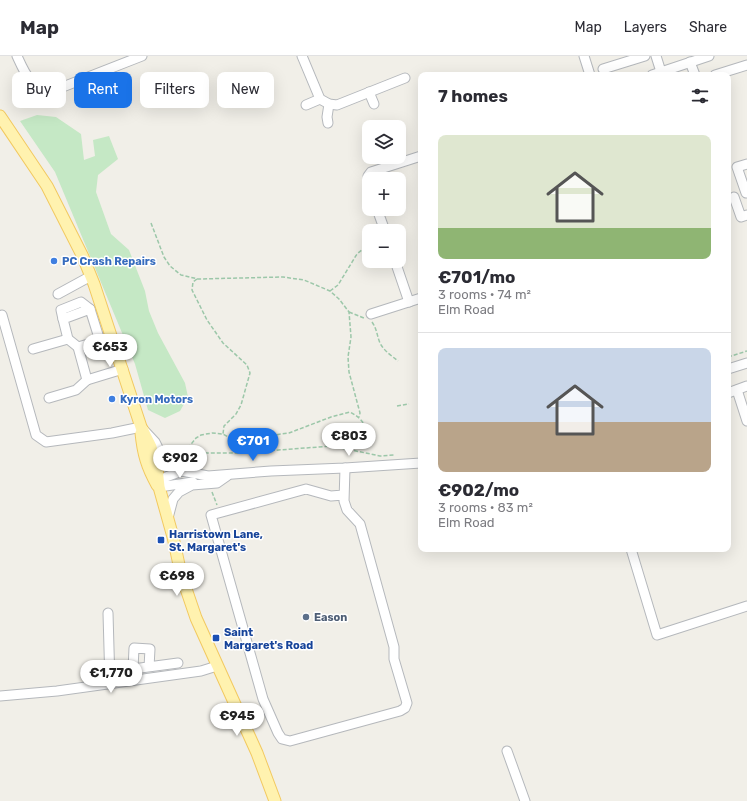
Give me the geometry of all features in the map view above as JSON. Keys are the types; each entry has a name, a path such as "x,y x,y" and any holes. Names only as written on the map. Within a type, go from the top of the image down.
{"main road":[{"path":"0,116 47,186 91,276 141,427 142,446 148,470 159,487 181,574 196,618 257,753 275,801"}],"street":[{"path":"17,56 24,71 36,86 56,90 142,56"},
{"path":"302,56 320,99 330,104 337,105 405,78"},
{"path":"584,56 589,72"},
{"path":"603,69 645,56"},
{"path":"656,56 662,72"},
{"path":"665,72 709,56"},
{"path":"690,62 694,72"},
{"path":"725,72 747,65"},
{"path":"369,92 374,104"},
{"path":"306,106 320,99"},
{"path":"328,124 327,117 330,104"},
{"path":"371,172 418,157"},
{"path":"747,164 737,168 746,193 731,198 741,217 747,215"},
{"path":"397,268 409,302"},
{"path":"58,294 91,276"},
{"path":"370,318 418,299"},
{"path":"87,380 78,347 68,339 62,319 90,309 100,341"},
{"path":"2,315 36,435 46,442 112,433 141,427 155,442 163,458 182,471 208,476 282,470 418,463"},
{"path":"78,347 112,337"},
{"path":"33,348 68,339"},
{"path":"731,368 747,363"},
{"path":"49,398 76,390 87,380 123,369"},
{"path":"747,386 732,391 747,422"},
{"path":"343,495 331,496 306,488 211,515 263,699 278,733 282,739 290,741 400,711 405,708 407,703 394,659 394,647 360,524 347,510 343,495 345,468"},
{"path":"159,487 166,477 182,471"},
{"path":"168,518 173,499 179,492 192,485 217,483 228,475"},
{"path":"159,487 196,482 208,476"},
{"path":"632,552 657,635 747,606"},
{"path":"108,613 110,684"},
{"path":"149,667 178,663"},
{"path":"0,696 57,691 110,684 201,671 217,666"},
{"path":"507,751 525,801"}],"path":[{"path":"151,223 164,257 170,266 181,275 198,279 283,277 304,280 330,291 349,312 370,318 376,328 381,344 389,354 398,361"},
{"path":"330,291 338,285 357,254 362,250"},
{"path":"198,279 193,282 192,290 207,320 223,343 247,365 250,373 241,405 236,414 224,426 223,434"},
{"path":"349,312 351,337 348,357 348,372 359,408 359,417"},
{"path":"731,356 747,351"},
{"path":"397,406 408,404"},
{"path":"184,453 196,438 201,435 212,433 223,434 228,437 259,437 289,433 331,417 350,412 359,417 365,426 371,441"},
{"path":"163,458 184,453 239,453 332,446 380,456 400,455"},
{"path":"211,488 219,513"}],"green space":[{"path":"37,115 56,117 81,134 84,160 95,156 93,140 109,136 118,159 98,175 96,192 111,234 129,250 145,291 149,311 158,333 185,383 188,397 180,411 165,418 148,410 135,364 55,172 20,121"}],"place":[{"name":"PC Crash Repairs","path":"54,261"},
{"name":"Kyron Motors","path":"112,399"},
{"name":"Harristown Lane, St. Margaret's","path":"161,540"},
{"name":"Eason","path":"306,617"},
{"name":"Saint Margaret's Road","path":"216,638"}]}
